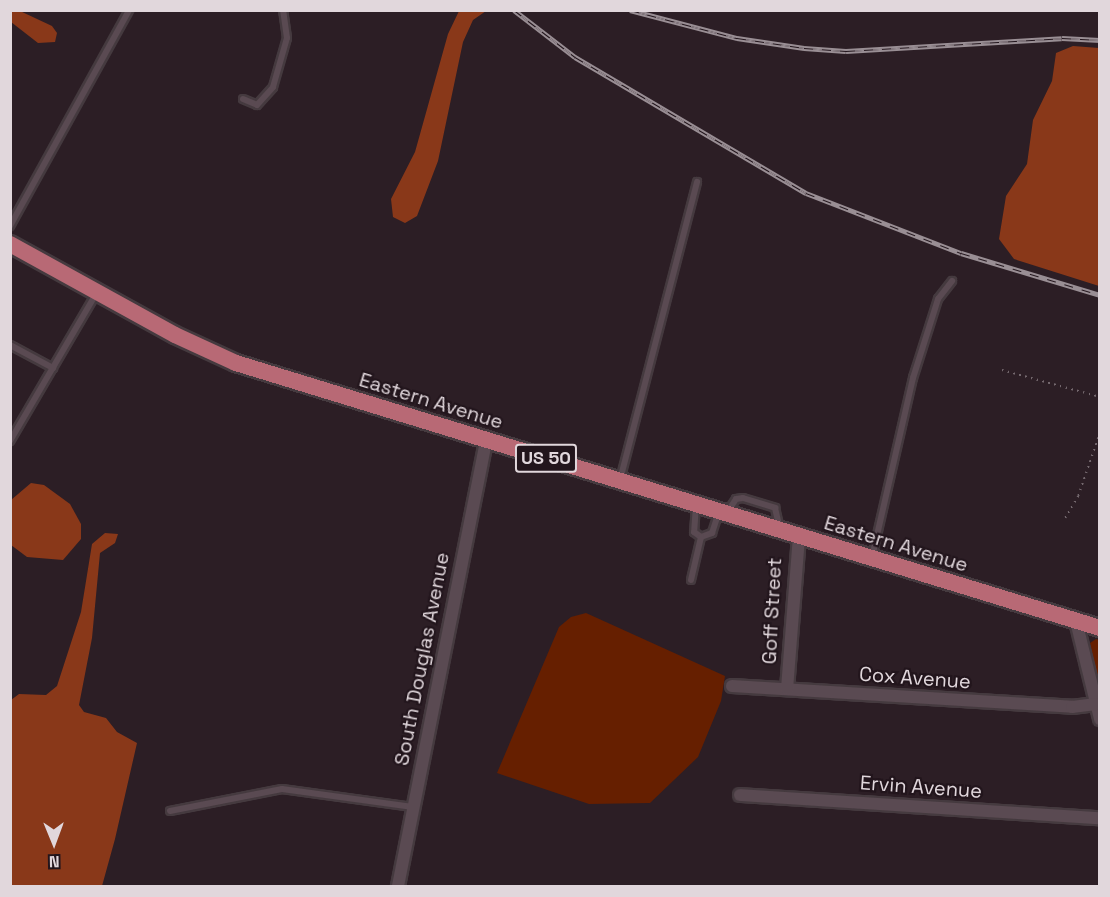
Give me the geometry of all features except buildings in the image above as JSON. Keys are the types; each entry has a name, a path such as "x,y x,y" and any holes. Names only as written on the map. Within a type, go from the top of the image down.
{"main road":[{"name":"Eastern Avenue","path":"10,244 97,293 236,363 1100,628"}],"street":[{"name":"South Douglas Avenue","path":"398,886 486,440"},
{"name":"Goff Street","path":"787,689 799,536"},
{"path":"1076,621 1100,719"},
{"name":"Cox Avenue","path":"732,686 1072,707 1096,704"},
{"name":"Ervin Avenue","path":"740,795 1100,818"}],"lane":[{"path":"10,226 129,10"},
{"path":"243,99 257,105 273,87 287,38 283,10"},
{"path":"620,480 697,182"},
{"path":"872,558 885,507 894,452 929,323 944,287 952,281"},
{"path":"10,441 97,293"},
{"path":"10,345 53,368"},
{"path":"696,504 694,532 700,537"},
{"path":"700,537 712,533 723,512"},
{"path":"691,580 700,537"},
{"path":"170,812 282,789 413,807"}],"path":[{"path":"1002,370 1100,397"},
{"path":"1065,518 1078,496 1100,432"}],"shaded area":[{"path":"10,11 20,11 52,26 57,33 55,42 38,43 11,22"},
{"path":"459,11 486,11 473,20 463,42 438,161 417,216 405,223 393,217 391,199 415,152 448,34"},
{"path":"1073,46 1099,48 1099,286 1014,259 999,239 1006,196 1027,164 1033,120 1052,81 1056,53"},
{"path":"31,483 44,485 70,504 81,524 81,539 63,560 27,557 11,545 11,500"},
{"path":"105,533 118,534 115,543 100,553 92,638 79,705 84,712 106,718 117,732 137,743 115,839 102,886 11,886 11,700 19,694 46,695 57,686 81,612 92,544"},
{"path":"586,613 725,676 721,701 698,757 650,803 589,804 497,773 559,627 571,617"},
{"path":"1096,639 1099,640 1099,687 1090,643"}],"railway":[{"path":"514,10 575,57 806,193 961,253 1100,295"},
{"path":"630,10 737,38 804,48 846,51 1062,38 1100,40"}]}
